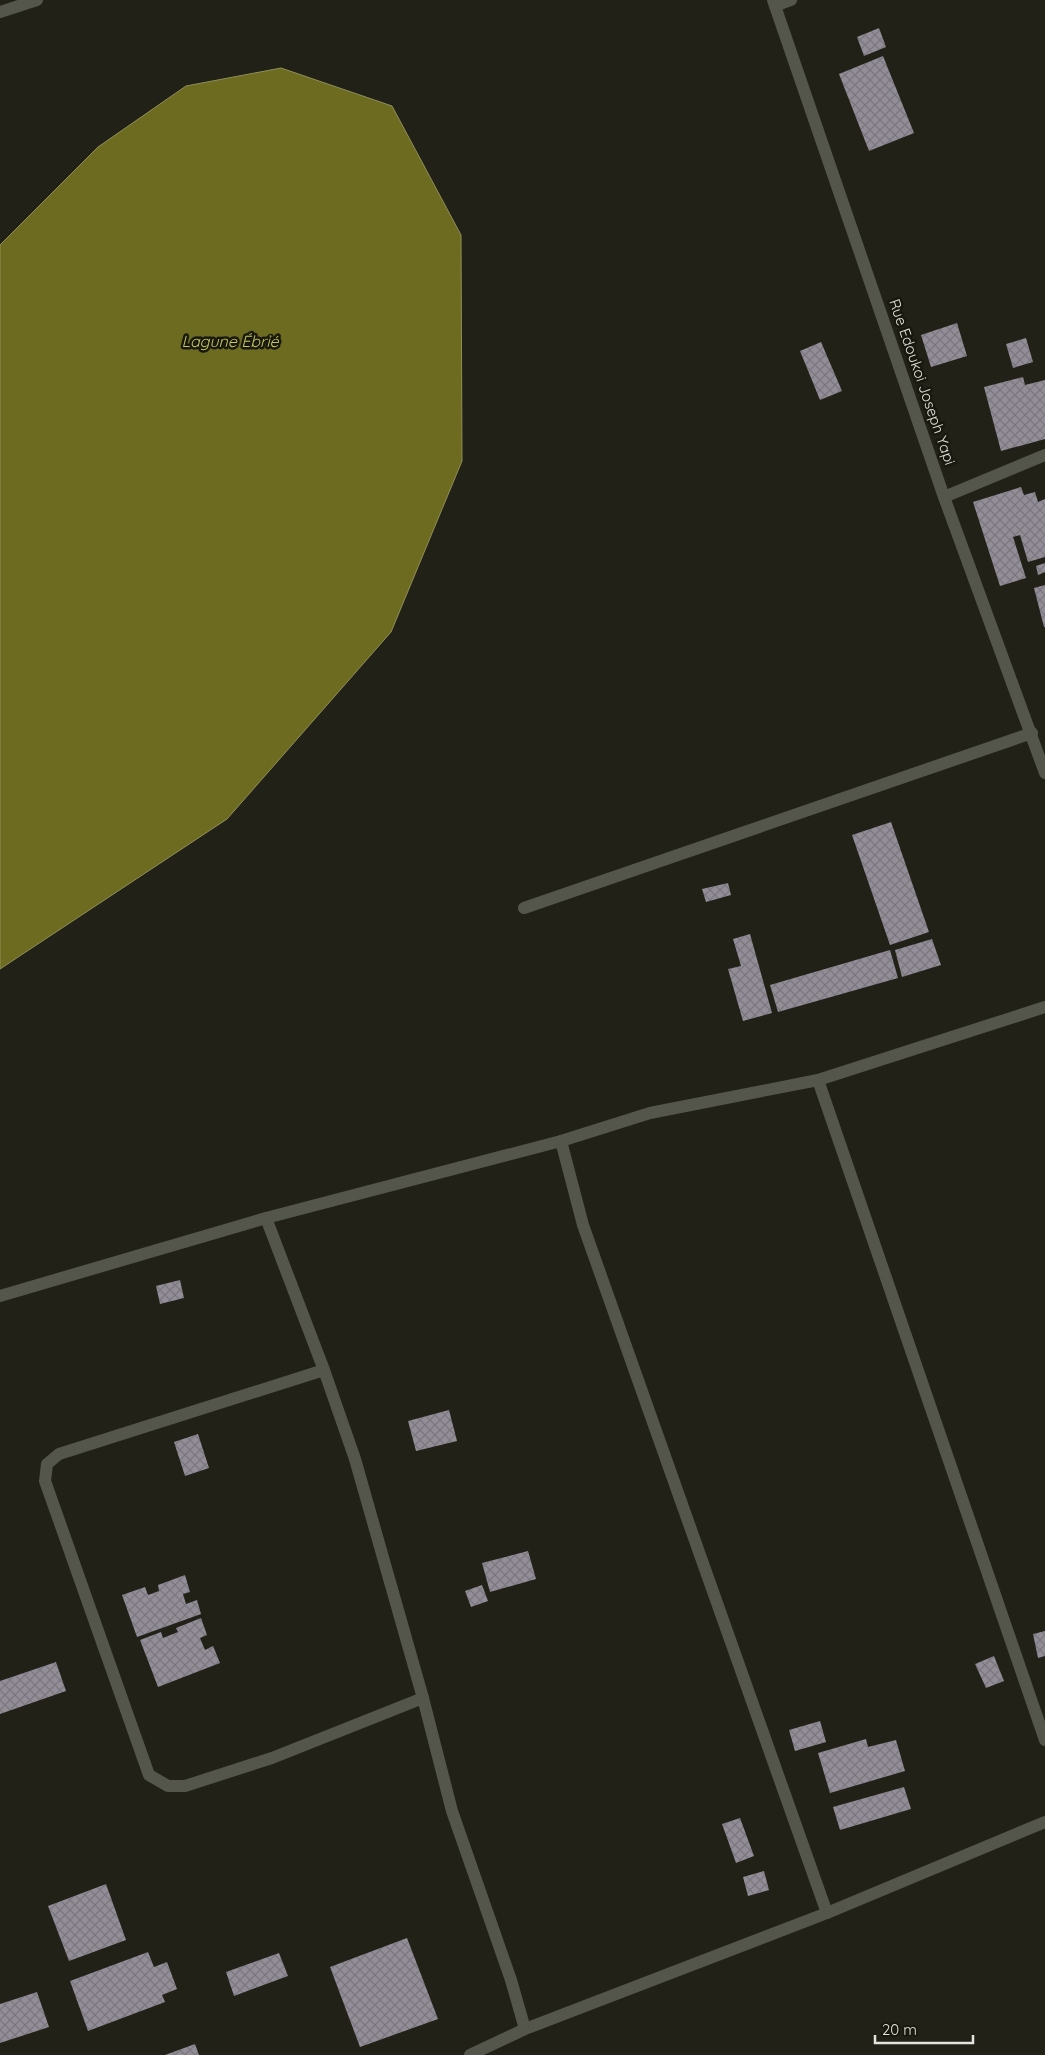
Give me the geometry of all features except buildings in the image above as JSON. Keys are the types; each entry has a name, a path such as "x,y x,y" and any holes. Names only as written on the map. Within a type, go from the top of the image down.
{"street":[{"path":"0,12 37,0"},
{"path":"774,3 791,0"},
{"name":"Rue Edoukoi Joseph Yapi","path":"774,3 944,497 1032,733 1045,773"},
{"path":"944,497 1045,455"},
{"path":"524,908 1032,733"},
{"path":"0,1296 266,1218 561,1141 650,1112 818,1080 1045,1007"},
{"path":"818,1080 1045,1740"},
{"path":"561,1141 583,1225 827,1914"},
{"path":"266,1218 324,1370 355,1460 423,1698 452,1811 512,1980 525,2028"},
{"path":"324,1370 59,1454 47,1464 45,1481 150,1775 168,1786 185,1786 272,1758 423,1698"},
{"path":"470,2055 525,2028 689,1964 827,1914 1045,1822"}],"water":[{"name":"Lagune Ébrié","path":"281,68 392,106 461,235 462,461 391,632 227,819 0,969 0,245 98,147 186,86"}]}
